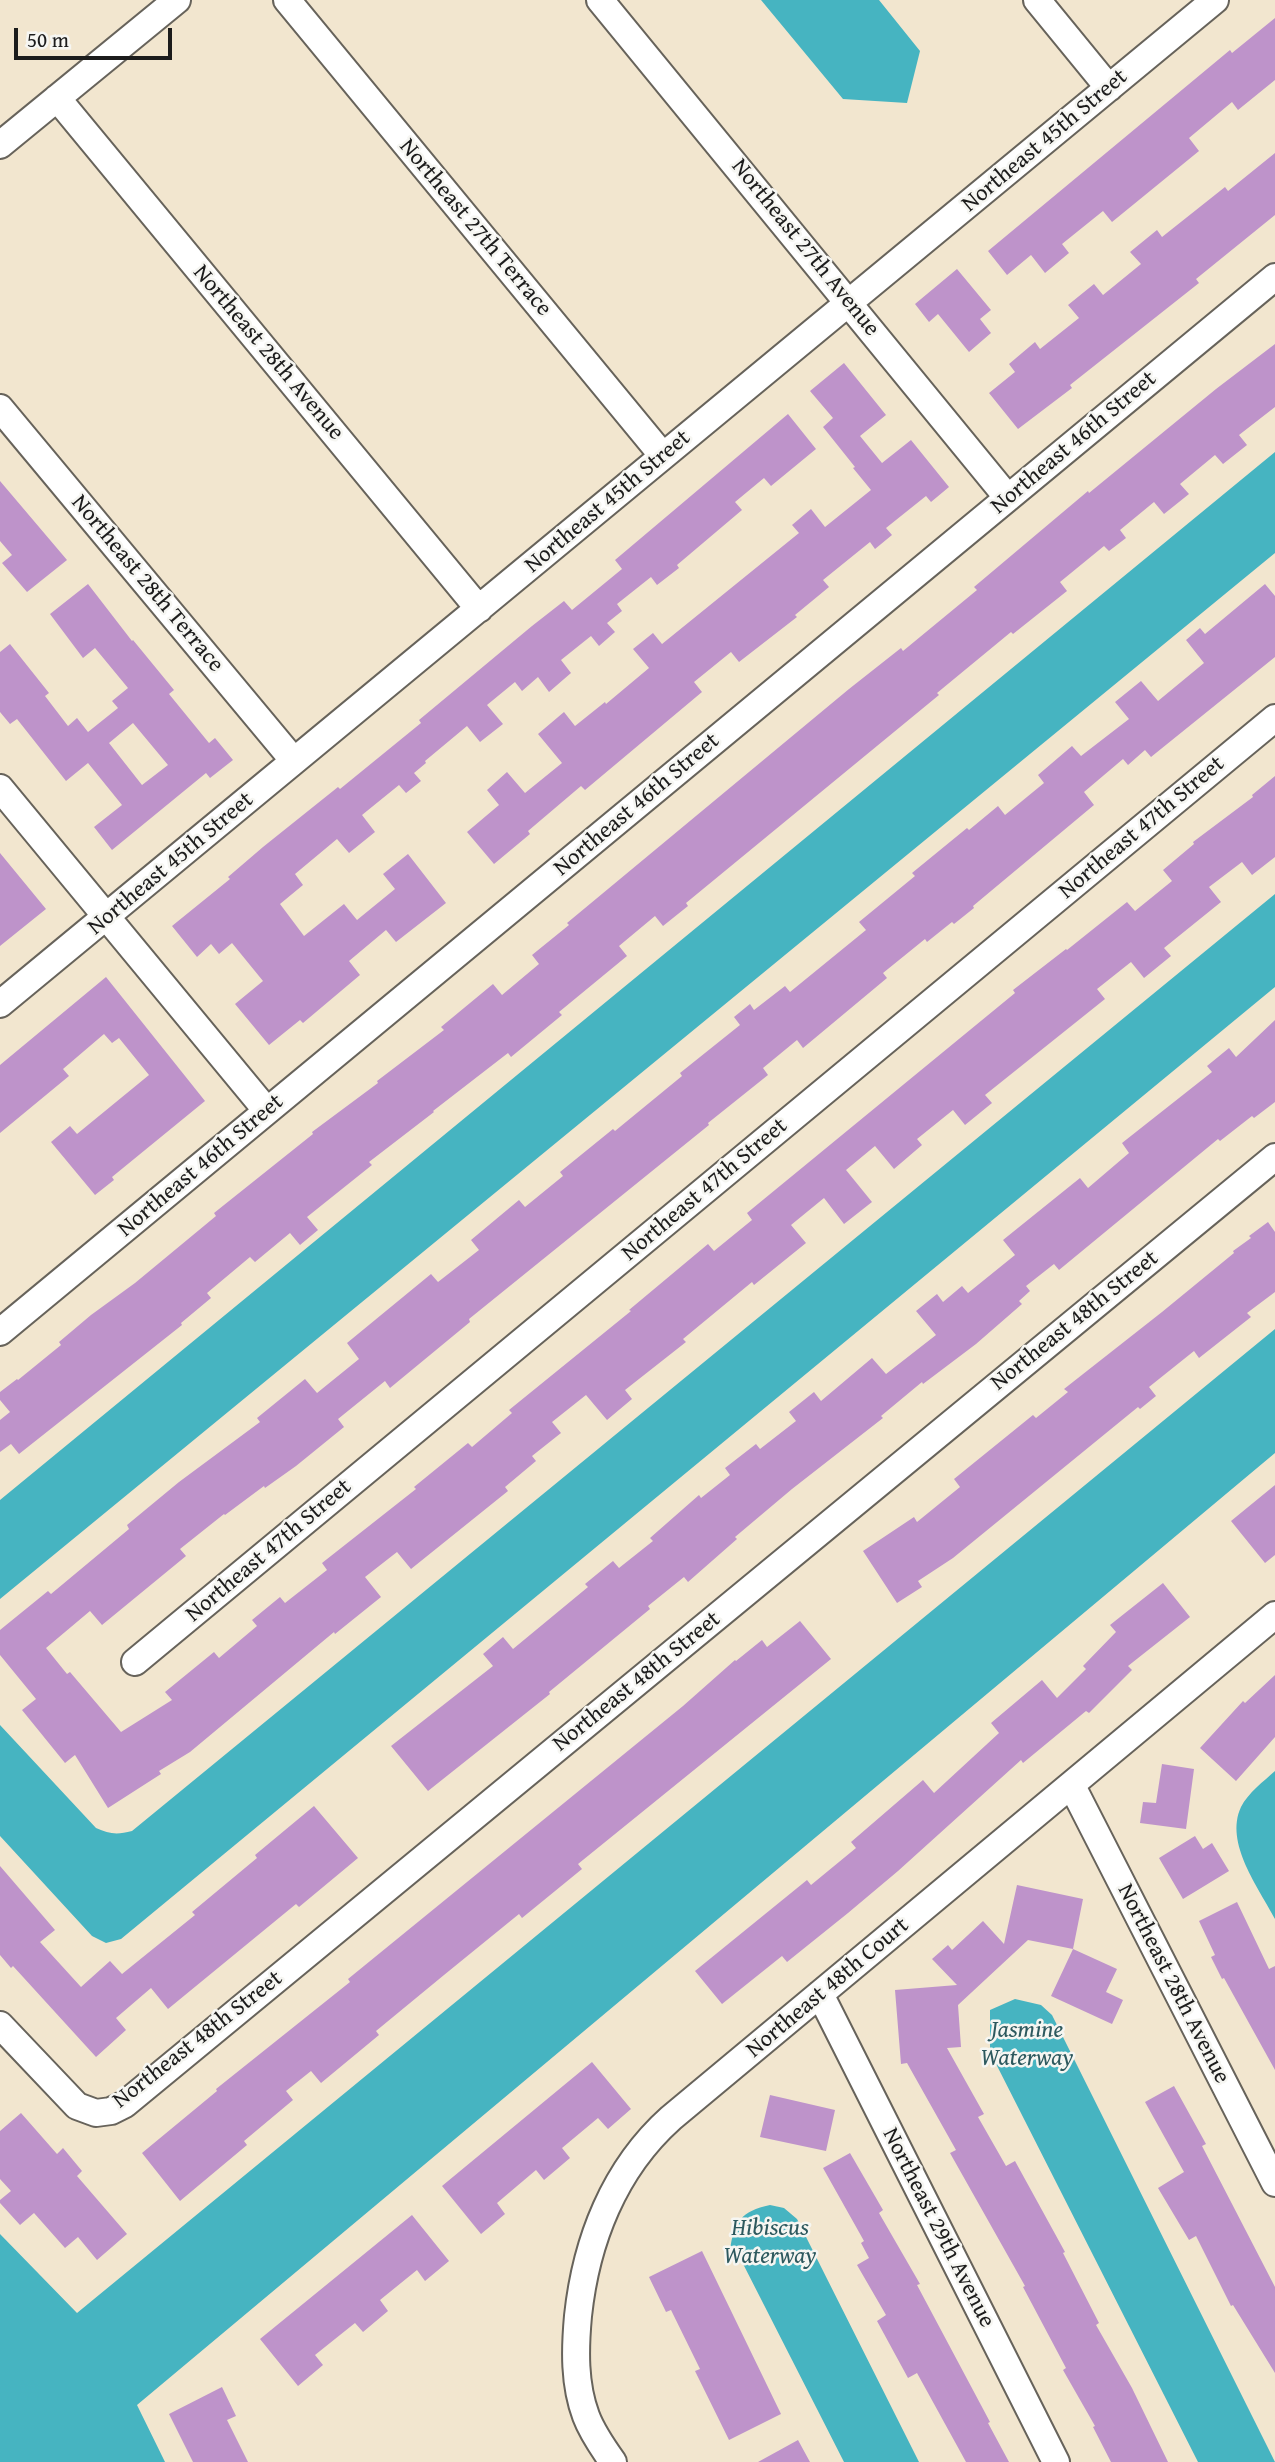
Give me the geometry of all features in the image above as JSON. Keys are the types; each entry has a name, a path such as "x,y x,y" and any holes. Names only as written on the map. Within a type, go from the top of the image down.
{"street":[{"path":"0,145 177,0"},
{"name":"Northeast 27th Terrace","path":"287,0 663,456"},
{"name":"Northeast 27th Avenue","path":"600,0 1008,498"},
{"path":"1037,0 1109,88"},
{"name":"Northeast 45th Street","path":"0,1004 1215,0"},
{"name":"Northeast 28th Avenue","path":"57,98 479,609"},
{"name":"Northeast 46th Street","path":"0,1332 1275,277"},
{"name":"Northeast 28th Terrace","path":"0,408 294,761"},
{"name":"Northeast 47th Street","path":"135,1662 1275,718"},
{"path":"0,788 267,1111"},
{"name":"Northeast 48th Street","path":"0,2025 77,2106 96,2113 125,2104 1275,1157"},
{"name":"Northeast 48th Court","path":"613,2462 586,2416 576,2373 581,2292 588,2256 600,2220 635,2156 653,2134 1275,1615"},
{"name":"Northeast 28th Avenue","path":"1072,1786 1275,2183"},
{"name":"Northeast 29th Avenue","path":"820,1994 1056,2462"}],"water":[{"path":"761,0 879,0 920,51 907,103 843,99"},
{"path":"1275,452 1275,553 0,1599 0,1500"},
{"path":"1275,894 1275,987 121,1939 106,1943 92,1936 0,1836 0,1725 96,1828 113,1833 132,1831"},
{"path":"1275,1329 1275,1453 137,2405 165,2462 0,2462 0,2234 77,2313"},
{"path":"1275,1771 1275,1919 1240,1850 1237,1821 1244,1802"},
{"name":"Jasmine Waterway","path":"1015,1999 1041,2005 1052,2015 1275,2462 1198,2462 990,2052 990,2010"},
{"name":"Hibiscus Waterway","path":"770,2205 784,2208 797,2219 919,2462 844,2462 737,2252 730,2250 734,2232 741,2219 752,2211"}],"building":[{"path":"1275,18 1275,80 1238,110 1232,102 1189,138 1199,151 1112,222 1103,211 1062,244 1069,253 1045,273 1031,255 1007,275 988,251 1230,50 1232,53"},
{"path":"1275,153 1275,215 1196,279 1199,283 1018,429 989,393 1015,372 1009,364 1035,342 1040,349 1079,318 1068,305 1094,284 1103,295 1141,264 1130,252 1157,230 1162,237 1225,187 1228,191"},
{"path":"957,269 991,310 980,319 991,333 969,352 938,314 929,322 915,304"},
{"path":"1275,344 1275,407 1239,435 1247,445 1223,464 1215,455 1180,484 1189,494 1164,514 1154,502 1120,530 1126,538 1109,551 1104,546 1060,582 1067,591 1013,634 1011,632 937,693 939,695 686,903 688,906 663,926 655,916 619,946 627,956 559,1012 562,1015 511,1057 508,1053 433,1111 369,1162 372,1165 307,1217 318,1230 300,1245 290,1233 255,1262 250,1257 207,1293 211,1298 181,1323 182,1325 19,1454 11,1444 0,1452 0,1420 10,1412 0,1400 0,1392 61,1345 59,1342 91,1315 135,1283 216,1216 214,1213 313,1134 312,1132 444,1030 441,1027 493,984 502,995 539,964 532,955 569,925 567,923 849,689 901,648 903,651 977,590 974,587 1088,491 1089,493"},
{"path":"844,363 886,415 860,436 882,463 911,440 949,487 931,502 926,496 886,528 892,535 875,549 870,542 823,580 829,587 795,615 797,617 739,662 731,652 694,682 702,692 585,790 581,786 494,864 467,832 499,805 487,790 507,772 525,793 562,763 538,734 564,712 575,726 605,702 606,704 649,668 633,649 653,633 662,644 799,533 792,525 811,509 825,527 871,490 823,427 833,418 810,391"},
{"path":"788,414 816,449 771,486 764,478 735,502 742,510 677,565 679,568 657,585 651,577 617,604 622,611 607,623 615,632 599,646 591,636 561,660 571,673 549,692 538,677 522,691 515,682 487,705 503,724 480,742 467,726 414,773 421,781 406,793 399,785 362,815 375,832 349,853 337,839 295,874 303,885 280,904 304,936 344,904 357,920 395,889 383,874 408,854 446,903 396,942 386,930 349,961 360,975 303,1023 300,1020 269,1045 235,1004 263,981 232,943 219,954 211,944 197,957 172,926 230,879 228,877 263,847 421,723 419,720 532,626 564,601 572,610 622,569 615,560"},
{"path":"0,481 67,560 27,592 2,563 12,555 0,541"},
{"path":"88,584 174,690 169,694 209,743 215,738 233,760 210,778 206,773 112,850 94,827 122,805 88,763 66,781 17,719 10,724 0,712 0,652 10,644 49,693 45,696 68,726 77,718 88,732 118,708 112,701 128,688 95,648 83,658 50,614","holes":["133,723 168,765 142,785 109,743"]},
{"path":"1265,584 1275,596 1275,657 1151,757 1145,750 1128,765 1123,759 1084,792 1094,805 973,906 974,908 927,942 925,939 883,973 887,978 803,1048 797,1040 763,1068 768,1075 708,1123 709,1125 469,1319 470,1322 390,1388 385,1381 338,1419 344,1427 296,1466 224,1514 180,1549 186,1556 102,1625 90,1611 46,1648 121,1732 172,1700 165,1692 214,1652 219,1658 257,1626 252,1620 280,1597 285,1603 327,1570 322,1563 416,1489 414,1487 468,1443 472,1447 512,1413 509,1410 631,1311 629,1310 708,1244 714,1251 752,1220 747,1213 1015,993 1013,990 1127,902 1135,911 1172,881 1163,870 1194,844 1193,842 1253,797 1252,795 1275,776 1275,857 1252,875 1242,862 1209,887 1221,902 1164,948 1171,956 1144,978 1131,962 1097,989 1105,999 985,1095 992,1103 965,1125 953,1110 917,1139 922,1145 894,1169 875,1146 846,1170 872,1202 844,1224 824,1198 791,1225 806,1243 754,1285 752,1282 683,1339 686,1342 625,1390 632,1399 607,1420 586,1395 552,1422 561,1433 532,1456 536,1461 505,1487 508,1491 411,1569 397,1552 365,1577 381,1597 335,1634 334,1632 190,1752 108,1808 75,1755 65,1763 22,1710 36,1699 0,1655 0,1630 48,1591 51,1594 129,1529 127,1525 179,1482 260,1422 257,1418 305,1379 317,1393 359,1359 347,1343 431,1274 438,1282 479,1250 471,1240 519,1200 525,1207 563,1176 560,1172 682,1076 680,1073 740,1025 734,1017 750,1004 754,1010 785,986 790,992 866,930 859,922 915,876 912,873 967,828 969,830 998,806 1005,815 1044,783 1038,775 1072,746 1081,756 1129,719 1115,702 1141,681 1158,701 1204,663 1186,640 1200,628 1205,634"},
{"path":"0,853 46,909 0,946"},
{"path":"106,977 205,1101 112,1177 114,1180 95,1195 51,1142 70,1126 77,1134 149,1075 119,1038 112,1043 104,1034 63,1069 69,1076 0,1133 0,1065"},
{"path":"1275,1020 1275,1102 1220,1141 1218,1139 1059,1270 1054,1264 1026,1286 1030,1291 1019,1301 1022,1304 976,1344 923,1384 922,1382 881,1416 883,1418 735,1537 737,1539 688,1582 684,1577 648,1606 650,1609 549,1692 550,1694 428,1791 391,1746 493,1666 483,1654 503,1637 513,1649 588,1587 585,1584 613,1561 619,1568 653,1541 650,1538 699,1495 701,1498 730,1475 725,1468 756,1444 760,1449 796,1421 789,1412 814,1392 821,1401 872,1358 886,1374 936,1335 916,1311 937,1294 943,1302 962,1286 968,1293 1015,1255 1003,1240 1080,1178 1088,1188 1129,1153 1122,1143 1212,1072 1207,1066 1229,1048 1236,1057"},
{"path":"1268,1222 1275,1232 1275,1292 1247,1313 1251,1317 1199,1358 1194,1351 1149,1387 1156,1396 1140,1409 1138,1407 953,1558 918,1581 922,1587 897,1603 863,1551 914,1517 917,1522 960,1487 954,1479 1033,1415 1036,1418 1068,1392 1064,1389 1162,1312"},
{"path":"1275,1485 1275,1555 1265,1563 1231,1521"},
{"path":"1163,1583 1190,1617 1128,1666 1132,1670 1089,1713 1086,1711 1023,1763 1021,1760 848,1913 787,1962 782,1956 722,2004 695,1971 807,1880 811,1885 856,1848 851,1842 923,1780 934,1793 999,1733 991,1723 1042,1680 1057,1698 1086,1669 1083,1666 1116,1632 1110,1625"},
{"path":"800,1621 831,1659 578,1864 582,1869 522,1918 519,1914 376,2031 379,2035 321,2083 311,2071 286,2091 293,2100 244,2141 247,2145 180,2201 142,2153 217,2091 216,2089 350,1982 348,1979 683,1706 735,1660 762,1640 767,1647"},
{"path":"1275,1675 1275,1737 1236,1781 1200,1748 1243,1701 1245,1703"},
{"path":"1162,1764 1194,1769 1186,1829 1140,1823 1143,1802 1156,1803"},
{"path":"314,1806 358,1858 299,1907 296,1904 168,2009 151,1988 116,2018 126,2030 96,2057 0,1955 0,1866 55,1930 40,1942 81,1987 110,1961 122,1974 195,1915 192,1912"},
{"path":"1195,1836 1203,1849 1212,1843 1229,1871 1183,1899 1159,1858"},
{"path":"1017,1885 1083,1899 1073,1949 1028,1940 958,2005 961,2047 947,2048 984,2114 978,2117 1006,2166 1015,2161 1065,2252 1063,2253 1099,2323 1096,2325 1132,2388 1168,2462 1111,2462 1093,2427 1095,2426 1063,2370 1066,2368 1023,2287 1025,2286 950,2153 956,2150 907,2063 901,2064 895,1990 957,1985 932,1959 948,1945 952,1950 983,1921 1004,1944"},
{"path":"1237,1902 1269,1969 1275,1966 1275,2070 1224,1978 1222,1979 1211,1957 1215,1955 1199,1921"},
{"path":"1073,1949 1117,1969 1106,1992 1123,2000 1112,2024 1051,1996"},
{"path":"592,2062 631,2109 608,2129 598,2118 562,2148 570,2158 544,2180 536,2170 497,2203 505,2214 481,2234 442,2186"},
{"path":"1174,2086 1206,2144 1202,2146 1275,2287 1275,2373 1233,2305 1231,2306 1196,2236 1189,2240 1158,2188 1184,2172 1145,2102"},
{"path":"770,2095 835,2110 826,2151 760,2137"},
{"path":"21,2113 57,2154 63,2148 82,2171 77,2176 127,2234 97,2260 78,2237 65,2248 34,2213 20,2225 0,2203 11,2191 0,2179 0,2131"},
{"path":"850,2153 883,2210 879,2213 920,2284 917,2285 1009,2462 966,2462 917,2373 908,2378 877,2321 886,2315 857,2265 869,2258 861,2243 864,2241 823,2168"},
{"path":"412,2215 449,2261 425,2281 417,2270 380,2300 388,2311 363,2332 355,2323 315,2355 323,2365 298,2386 260,2339"},
{"path":"702,2251 781,2414 729,2440 695,2371 700,2369 671,2310 666,2312 649,2277"},
{"path":"222,2387 236,2416 227,2420 248,2462 193,2462 169,2414"},
{"path":"798,2440 810,2462 758,2462"}]}
